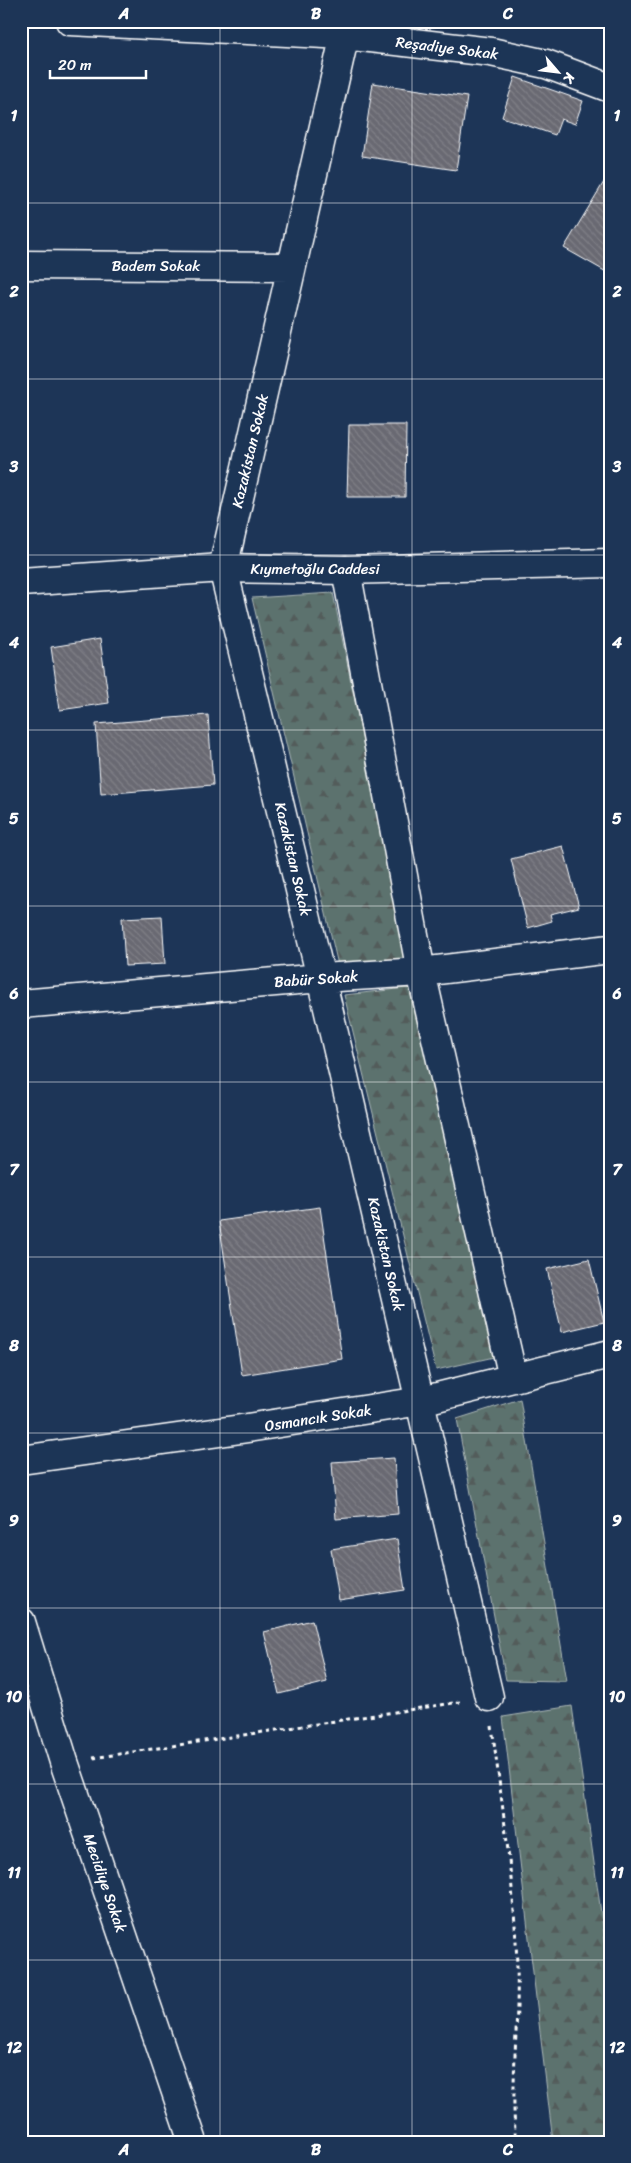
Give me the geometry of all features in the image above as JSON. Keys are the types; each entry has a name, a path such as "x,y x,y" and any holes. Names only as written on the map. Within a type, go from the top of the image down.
{"street":[{"name":"Reşadiye Sokak","path":"81,22 346,28 490,52 546,64 610,88"},
{"name":"Kazakistan Sokak","path":"346,28 223,568 421,1401 489,1697"},
{"name":"Badem Sokak","path":"21,265 291,267"},
{"name":"Kıymetoğlu Caddesi","path":"21,582 223,568 346,570 610,563"},
{"path":"346,570 421,972 513,1378"},
{"name":"Babür Sokak","path":"21,1004 321,978 421,972 610,950"},
{"name":"Osmancık Sokak","path":"21,1460 241,1430 421,1401 610,1354"},
{"name":"Mecidiye Sokak","path":"21,1622 64,1762 193,2142"}],"path":[{"path":"64,1762 489,1697 515,1920 517,1969 513,2072 516,2142"}],"green space":[{"path":"333,593 407,958 338,965 252,598"},
{"path":"416,987 494,1357 436,1370 344,995"},
{"path":"520,1399 567,1681 506,1680 457,1419"},
{"path":"572,1706 610,1977 610,2142 553,2142 503,1717"}],"building":[{"path":"515,77 583,101 575,124 561,119 555,135 502,117"},
{"path":"373,83 467,97 456,170 362,156"},
{"path":"610,172 610,274 564,248"},
{"path":"349,425 406,425 405,497 347,497"},
{"path":"100,639 109,703 60,710 51,647"},
{"path":"208,715 213,785 101,794 96,724"},
{"path":"563,846 579,907 550,914 552,921 528,928 511,859"},
{"path":"162,916 165,964 125,966 122,918"},
{"path":"320,1207 342,1359 242,1375 219,1221"},
{"path":"589,1259 604,1322 562,1332 547,1269"},
{"path":"394,1458 398,1514 336,1519 332,1462"},
{"path":"397,1539 405,1590 339,1600 331,1549"},
{"path":"312,1620 327,1682 279,1694 264,1632"}]}
